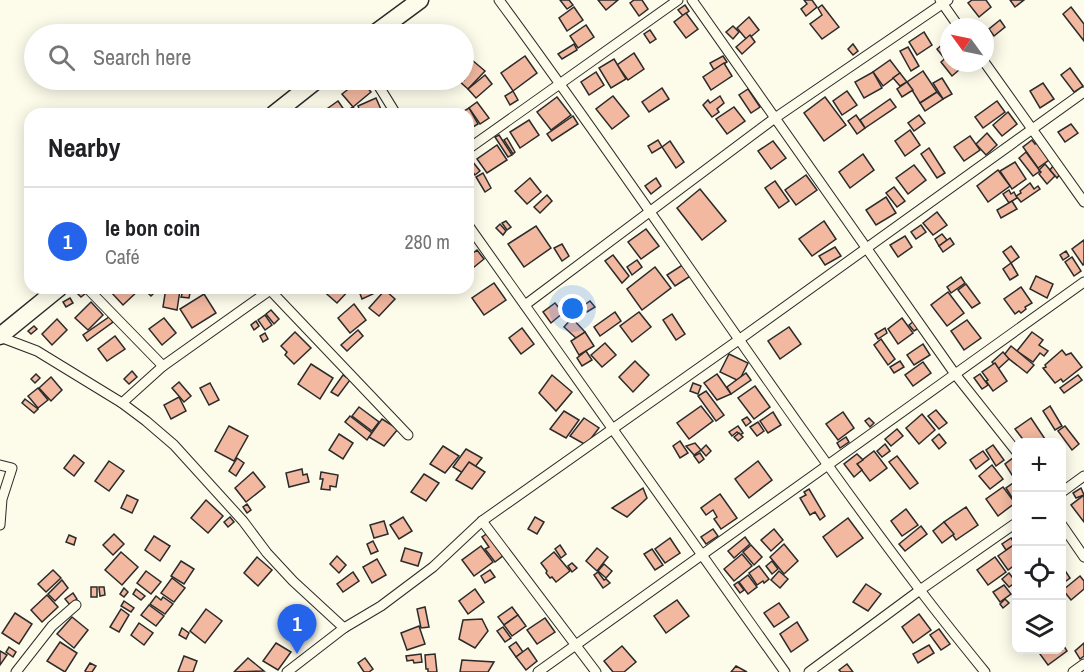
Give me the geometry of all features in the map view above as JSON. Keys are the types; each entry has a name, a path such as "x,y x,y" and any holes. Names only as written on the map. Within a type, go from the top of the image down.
{"highway":[{"path":"388,24 420,0"},
{"path":"282,108 304,90"},
{"path":"0,337 52,294"}],"street":[{"path":"500,0 561,83 828,465 920,590 985,672"},
{"path":"474,145 678,0"},
{"path":"692,0 955,374 1012,445"},
{"path":"525,305 775,118 943,1 953,18"},
{"path":"991,72 1084,202"},
{"path":"381,90 392,108"},
{"path":"286,672 344,628 381,606 434,567 482,521 1084,92"},
{"path":"474,233 785,672"},
{"path":"538,672 1084,282"},
{"path":"93,294 163,366"},
{"path":"122,403 163,366 265,294"},
{"path":"277,294 408,435"},
{"path":"0,337 37,351 122,403 174,445 243,521 267,553 344,628"},
{"path":"0,465 12,468 2,499 0,525"},
{"path":"1066,489 1084,476"},
{"path":"482,521 596,672"},
{"path":"809,672 920,590 1012,526"},
{"path":"1066,531 1084,557"},
{"path":"16,672 52,626 76,605"},
{"path":"1073,672 1084,664"}],"building":[{"path":"560,0 569,0 573,5 567,9"},
{"path":"598,0 618,0 606,10"},
{"path":"634,0 642,0 648,9 639,16 630,3"},
{"path":"804,0 812,0 817,7 806,16 801,9 807,4"},
{"path":"972,0 986,0 991,7 979,17 968,3"},
{"path":"1010,0 1024,0 1015,7"},
{"path":"685,5 689,11 683,16 678,10"},
{"path":"822,5 839,27 822,39 810,24 822,15 818,8"},
{"path":"574,7 583,20 567,31 559,18"},
{"path":"1071,7 1084,24 1084,41 1063,14"},
{"path":"686,13 698,29 686,38 674,22"},
{"path":"749,17 759,30 747,40 737,28"},
{"path":"1000,20 1005,27 994,36 994,25"},
{"path":"586,25 594,37 578,48 570,36"},
{"path":"733,26 739,32 733,39 726,32"},
{"path":"650,30 656,39 650,43 644,34"},
{"path":"924,32 932,45 917,55 909,42"},
{"path":"750,35 755,42 742,54 736,47"},
{"path":"574,44 577,50 562,59 558,54"},
{"path":"853,44 858,51 853,55 848,49"},
{"path":"908,47 919,66 911,71 900,51"},
{"path":"634,53 644,69 628,80 617,65"},
{"path":"525,56 537,73 513,91 501,73"},
{"path":"723,56 727,62 714,70 710,63"},
{"path":"614,59 626,79 611,88 599,68"},
{"path":"890,60 900,73 883,86 873,72"},
{"path":"474,62 485,71 474,83"},
{"path":"724,63 732,76 711,90 703,77"},
{"path":"1070,68 1083,86 1074,92 1061,75"},
{"path":"923,71 937,92 920,103 907,82"},
{"path":"596,72 604,85 589,95 581,82"},
{"path":"873,72 882,88 864,98 855,82"},
{"path":"900,73 907,82 900,86 893,78"},
{"path":"485,75 492,84 476,98 469,90 474,90 474,84"},
{"path":"942,78 952,94 943,99 933,83"},
{"path":"907,82 913,90 902,97 897,89"},
{"path":"1043,83 1054,99 1040,108 1030,91"},
{"path":"662,88 669,99 649,112 642,102"},
{"path":"748,89 760,107 751,113 739,95"},
{"path":"347,90 369,90 371,92 353,107 342,94"},
{"path":"513,91 518,100 510,105 505,96"},
{"path":"847,91 857,105 842,115 833,101"},
{"path":"937,92 943,99 925,111 920,103"},
{"path":"613,96 629,116 612,129 596,109"},
{"path":"720,96 724,103 717,109 719,112 712,117 703,105 708,100 710,103"},
{"path":"557,97 571,115 551,130 537,112"},
{"path":"825,97 846,125 824,141 804,113"},
{"path":"376,98 380,108 359,108 358,106"},
{"path":"890,99 896,107 865,128 860,120"},
{"path":"338,101 343,108 328,108"},
{"path":"997,101 1005,112 983,128 975,117"},
{"path":"477,102 489,118 480,124 474,115 474,108 469,108"},
{"path":"734,107 745,121 727,134 716,119"},
{"path":"1008,112 1017,124 1002,136 993,125"},
{"path":"856,115 865,128 857,134 848,121"},
{"path":"919,115 925,123 914,131 908,123"},
{"path":"573,116 578,124 552,141 547,134"},
{"path":"529,120 539,135 520,148 510,132"},
{"path":"1071,124 1078,133 1065,142 1058,132"},
{"path":"910,130 920,145 905,156 895,141"},
{"path":"987,133 997,145 986,155 976,144"},
{"path":"499,135 512,155 508,157 495,137"},
{"path":"970,136 980,150 964,161 954,147"},
{"path":"507,138 515,152 513,154 504,140"},
{"path":"658,140 662,147 652,153 648,146"},
{"path":"1032,140 1035,144 1037,143 1049,160 1038,168 1023,147"},
{"path":"670,141 684,162 676,168 662,147"},
{"path":"773,141 786,158 771,169 758,151"},
{"path":"497,145 507,160 487,173 477,159"},
{"path":"929,148 945,173 937,178 921,154"},
{"path":"1026,152 1040,171 1033,176 1019,158"},
{"path":"863,154 874,170 850,188 839,172"},
{"path":"1015,162 1026,179 1012,189 1000,171"},
{"path":"474,164 480,171 474,174"},
{"path":"1045,164 1055,176 1047,184 1039,174 1041,172 1039,170"},
{"path":"914,165 926,180 908,194 896,178"},
{"path":"1053,166 1060,174 1057,178 1050,170"},
{"path":"998,170 1010,186 988,202 977,186"},
{"path":"483,173 491,188 485,192 476,177"},
{"path":"806,175 817,190 796,205 785,190"},
{"path":"530,178 541,192 527,204 515,191"},
{"path":"656,178 661,186 651,194 645,186"},
{"path":"775,181 789,201 779,208 765,188"},
{"path":"1030,183 1034,189 1038,186 1040,189 1021,202 1016,196"},
{"path":"894,187 905,201 897,207 886,193"},
{"path":"700,189 726,221 702,240 677,208"},
{"path":"1009,190 1011,194 1014,192 1017,198 1009,203 1003,194"},
{"path":"547,195 552,201 540,213 534,207"},
{"path":"886,197 896,213 876,225 866,210"},
{"path":"1012,201 1017,209 1001,218 997,210"},
{"path":"937,212 947,225 933,235 923,223"},
{"path":"506,221 511,227 507,230 502,223"},
{"path":"824,221 836,239 812,256 799,239"},
{"path":"500,224 506,231 503,235 496,228"},
{"path":"921,225 926,232 916,239 911,232"},
{"path":"536,226 551,248 524,267 508,244"},
{"path":"646,229 659,246 641,259 628,242"},
{"path":"942,234 947,240 939,246 935,239"},
{"path":"905,236 912,247 898,257 890,245"},
{"path":"950,238 954,244 943,252 939,246"},
{"path":"1084,240 1084,264 1083,265 1072,249"},
{"path":"562,244 569,256 562,261 554,248"},
{"path":"1011,246 1019,257 1011,263 1003,252"},
{"path":"835,247 841,256 825,265 819,256"},
{"path":"477,250 484,259 474,267 474,252"},
{"path":"1066,251 1069,256 1063,260 1060,255"},
{"path":"613,255 629,276 622,283 605,261"},
{"path":"1072,257 1081,271 1074,276 1065,262"},
{"path":"637,260 642,267 632,275 627,267"},
{"path":"1011,263 1018,275 1010,280 1003,269"},
{"path":"684,264 692,275 675,286 667,275"},
{"path":"655,267 671,288 642,310 627,289"},
{"path":"1036,276 1053,284 1047,298 1030,289"},
{"path":"961,277 965,283 951,293 947,287"},
{"path":"494,283 506,300 484,315 472,298"},
{"path":"966,284 980,303 972,308 958,290"},
{"path":"1021,287 1032,303 1021,313 1019,311 1015,314 1004,299"},
{"path":"948,292 964,313 947,326 931,305"},
{"path":"113,294 135,294 123,305"},
{"path":"165,294 179,294 177,310 163,307"},
{"path":"182,294 190,294 189,298 181,297"},
{"path":"204,294 216,313 192,328 180,309"},
{"path":"327,294 345,294 337,303"},
{"path":"360,294 373,294 362,299"},
{"path":"381,294 389,294 395,299 379,316 369,308"},
{"path":"70,298 73,303 66,307 63,302"},
{"path":"590,301 595,307 587,312 583,306"},
{"path":"91,302 103,315 88,330 75,318"},
{"path":"555,303 563,313 551,323 543,312"},
{"path":"354,304 366,320 350,333 338,318"},
{"path":"271,310 279,319 274,324 266,314"},
{"path":"615,312 621,321 600,336 594,327"},
{"path":"639,312 651,327 632,342 620,326"},
{"path":"672,314 685,334 676,340 663,320"},
{"path":"265,315 272,325 265,330 258,320"},
{"path":"109,317 113,322 87,341 83,335"},
{"path":"164,318 176,333 162,345 149,329"},
{"path":"572,318 585,332 578,340 564,327"},
{"path":"902,318 913,333 898,344 888,329"},
{"path":"57,319 67,330 52,345 42,334"},
{"path":"967,320 981,338 964,350 951,331"},
{"path":"256,321 259,326 254,330 251,325"},
{"path":"914,321 919,328 914,331 909,325"},
{"path":"34,326 37,329 31,334 28,331"},
{"path":"789,327 801,344 780,359 768,341"},
{"path":"522,328 534,344 521,354 509,338"},
{"path":"885,328 887,333 878,339 875,334"},
{"path":"358,330 363,336 347,351 341,345"},
{"path":"295,332 311,348 294,364 285,355 287,352 281,346"},
{"path":"585,332 594,346 579,355 571,341"},
{"path":"1032,332 1043,340 1039,345 1048,351 1044,356 1040,353 1033,362 1017,351"},
{"path":"265,333 268,339 263,342 260,336"},
{"path":"115,336 125,349 107,361 98,349"},
{"path":"881,339 895,359 888,365 874,345"},
{"path":"605,343 616,355 602,367 591,355"},
{"path":"923,344 930,355 914,365 907,355"},
{"path":"1011,346 1034,365 1027,373 1004,355"},
{"path":"1062,350 1066,355 1071,353 1082,367 1063,382 1061,379 1055,383 1043,368"},
{"path":"586,351 592,360 582,366 577,358"},
{"path":"1003,352 1009,359 998,369 992,362"},
{"path":"729,354 748,363 739,381 720,372"},
{"path":"635,361 649,375 633,392 619,377"},
{"path":"900,361 904,367 894,373 890,367"},
{"path":"923,362 931,373 913,386 905,375"},
{"path":"995,363 1007,381 993,391 982,372"},
{"path":"311,364 333,378 320,399 298,384"},
{"path":"132,371 137,377 129,384 124,379"},
{"path":"746,373 751,380 731,394 727,387"},
{"path":"36,374 40,378 35,383 31,379"},
{"path":"717,374 731,394 717,400 704,383"},
{"path":"980,374 988,385 982,389 974,378"},
{"path":"343,375 350,380 338,396 331,392"},
{"path":"552,375 572,392 556,411 539,393"},
{"path":"1078,375 1082,380 1064,393 1060,388"},
{"path":"51,377 62,390 51,401 39,388"},
{"path":"179,382 191,396 184,402 172,388"},
{"path":"210,383 219,400 209,405 200,388"},
{"path":"693,383 701,386 698,394 690,391"},
{"path":"755,386 770,407 754,419 738,398"},
{"path":"38,388 48,400 38,408 28,396"},
{"path":"706,391 724,415 716,421 698,396"},
{"path":"179,397 186,411 171,419 164,405"},
{"path":"25,399 38,409 34,413 22,403"},
{"path":"701,406 713,421 689,439 677,423"},
{"path":"1050,406 1062,426 1055,430 1043,411"},
{"path":"359,407 379,422 372,431 352,416"},
{"path":"936,410 947,423 939,429 928,416"},
{"path":"564,411 579,420 566,438 550,429"},
{"path":"773,412 781,425 768,433 760,421"},
{"path":"843,412 854,428 838,440 826,424"},
{"path":"922,414 935,430 919,444 906,428"},
{"path":"350,416 372,433 367,440 345,422"},
{"path":"747,417 751,422 746,426 742,420"},
{"path":"584,418 599,428 586,445 570,436"},
{"path":"869,418 874,423 870,427 865,421"},
{"path":"1031,418 1044,438 1022,438 1015,429"},
{"path":"382,419 398,429 384,446 369,437"},
{"path":"758,422 764,431 757,436 750,427"},
{"path":"229,426 248,436 234,461 215,451"},
{"path":"738,426 743,433 740,435 737,432 732,436 729,432"},
{"path":"1065,426 1079,444 1072,450 1066,438 1063,438 1058,431"},
{"path":"897,429 903,436 891,446 885,439"},
{"path":"739,433 743,437 738,441 734,437"},
{"path":"339,434 353,443 343,459 329,450"},
{"path":"939,434 946,443 939,449 932,440"},
{"path":"846,437 849,442 840,448 837,443"},
{"path":"680,441 688,453 680,458 673,446"},
{"path":"695,443 701,450 694,455 686,446"},
{"path":"885,444 890,451 882,457 877,451"},
{"path":"706,445 711,451 706,456 701,450"},
{"path":"993,445 1004,460 996,466 986,450"},
{"path":"443,446 459,456 445,473 430,464"},
{"path":"466,449 482,458 468,476 453,467"},
{"path":"874,451 887,468 870,481 857,464"},
{"path":"983,451 989,459 976,469 970,460"},
{"path":"700,453 704,459 699,463 694,456"},
{"path":"857,454 863,460 857,464 862,470 854,477 844,464"},
{"path":"74,455 84,463 74,476 64,468"},
{"path":"897,456 918,483 910,489 889,462"},
{"path":"237,458 244,463 236,476 229,471"},
{"path":"1012,459 1012,475 1005,464"},
{"path":"109,461 124,471 109,491 95,481"},
{"path":"758,461 772,480 749,498 735,479"},
{"path":"469,462 485,472 472,489 456,480"},
{"path":"992,465 1003,479 990,489 979,476"},
{"path":"302,469 303,475 307,474 309,482 289,487 286,473"},
{"path":"253,472 265,487 246,502 235,488"},
{"path":"321,472 338,475 336,487 330,486 330,490 321,489 323,479 320,479"},
{"path":"424,474 439,483 426,501 411,492"},
{"path":"1012,484 1012,498 1006,488"},
{"path":"1003,487 1012,499 1012,505 998,516 986,499"},
{"path":"643,488 647,498 627,517 612,508"},
{"path":"1081,488 1084,495 1076,498 1073,493"},
{"path":"809,489 825,516 820,520 815,512 810,515 800,498 806,495 804,492"},
{"path":"720,494 737,518 721,529 714,519 717,517 713,510 706,515 701,508"},
{"path":"127,495 138,500 132,513 121,508"},
{"path":"1084,495 1084,522 1071,505"},
{"path":"206,500 223,516 208,533 191,518"},
{"path":"247,504 251,510 247,513 243,507"},
{"path":"966,507 978,525 956,540 944,522"},
{"path":"906,509 918,525 902,536 891,521"},
{"path":"230,517 234,522 228,527 224,522"},
{"path":"403,517 412,531 399,539 390,525"},
{"path":"535,517 544,522 537,534 528,529"},
{"path":"848,518 863,538 837,557 823,537"},
{"path":"384,521 388,534 374,538 370,525"},
{"path":"944,522 954,534 942,543 933,531"},
{"path":"921,526 927,534 905,551 899,544"},
{"path":"713,529 718,536 706,544 701,537"},
{"path":"774,529 783,540 771,551 761,540"},
{"path":"488,533 504,555 495,562 485,549 489,547 482,537"},
{"path":"114,534 124,544 113,555 103,545"},
{"path":"69,535 76,538 74,545 66,542"},
{"path":"154,536 170,546 160,561 145,550"},
{"path":"745,537 750,544 734,558 728,551"},
{"path":"670,538 680,553 665,563 655,549"},
{"path":"1012,540 1012,546 1006,550 1002,544"},
{"path":"373,541 378,551 371,554 367,544"},
{"path":"784,544 798,561 784,574 770,557"},
{"path":"560,545 566,554 561,558 555,549"},
{"path":"751,545 762,557 754,565 743,552"},
{"path":"481,546 493,562 474,576 462,560"},
{"path":"1012,546 1012,567 1008,570 998,556"},
{"path":"405,548 422,553 418,566 401,561"},
{"path":"597,548 608,557 597,571 586,561"},
{"path":"652,549 663,565 655,570 644,554"},
{"path":"121,552 138,567 122,585 105,570"},
{"path":"554,552 570,571 556,582 546,573 541,563"},
{"path":"742,554 752,566 734,581 724,569"},
{"path":"337,556 346,565 339,573 330,564"},
{"path":"257,557 272,570 258,586 244,573"},
{"path":"995,557 1006,572 988,585 977,570"},
{"path":"377,559 386,575 372,583 363,567"},
{"path":"181,561 194,569 184,584 171,576"},
{"path":"772,561 778,569 772,574 766,566"},
{"path":"572,563 577,568 572,572 568,566"},
{"path":"604,564 612,571 606,578 598,571"},
{"path":"759,566 769,579 757,585 749,573"},
{"path":"53,570 61,578 46,592 38,584"},
{"path":"490,570 495,577 485,583 481,576"},
{"path":"146,571 161,582 151,594 137,583"},
{"path":"779,571 788,579 780,588 771,580"},
{"path":"353,572 359,581 343,592 337,584"},
{"path":"598,572 604,580 610,583 603,588 594,575"},
{"path":"1009,573 1012,577 1012,585 1009,587 1002,579"},
{"path":"748,575 757,587 748,594 739,582"},
{"path":"1080,576 1084,581 1084,589 1071,600 1066,594 1066,588"},
{"path":"172,578 185,588 174,602 161,593"},
{"path":"62,580 68,588 55,601 48,594"},
{"path":"738,582 744,590 740,593 734,585"},
{"path":"866,584 881,594 868,611 853,602"},
{"path":"1004,585 1011,594 1000,602 993,592"},
{"path":"91,587 97,587 97,597 91,597"},
{"path":"99,587 104,587 105,595 100,596"},
{"path":"124,588 128,592 124,597 120,594"},
{"path":"136,589 145,596 141,600 133,594"},
{"path":"475,589 484,602 468,614 459,601"},
{"path":"73,593 77,599 70,605 65,599"},
{"path":"47,595 58,607 42,622 31,610"},
{"path":"156,596 161,600 163,597 173,604 165,614 150,604"},
{"path":"1005,599 1009,603 1003,608 1000,604"},
{"path":"677,600 689,616 666,633 654,616"},
{"path":"124,601 134,608 131,612 121,606"},
{"path":"779,603 789,617 774,627 764,613"},
{"path":"149,605 164,616 156,626 141,615"},
{"path":"425,607 429,627 421,628 417,609"},
{"path":"512,607 518,615 504,625 498,617"},
{"path":"121,609 129,615 119,632 110,627"},
{"path":"206,609 222,621 205,643 190,631"},
{"path":"15,613 32,624 19,644 2,633"},
{"path":"919,614 931,630 913,643 902,627"},
{"path":"518,615 526,626 512,636 504,625"},
{"path":"72,617 88,630 74,648 57,634"},
{"path":"545,618 555,632 537,644 527,630"},
{"path":"482,619 488,631 475,648 459,639 463,620"},
{"path":"797,622 808,640 791,652 780,634"},
{"path":"139,623 153,633 144,645 131,635"},
{"path":"419,626 425,644 407,650 401,633"},
{"path":"503,627 511,638 505,642 497,631"},
{"path":"182,628 189,633 186,639 179,635"},
{"path":"939,629 950,644 941,650 930,635"},
{"path":"60,642 77,653 65,672 47,661"},
{"path":"516,642 523,652 516,657 509,647"},
{"path":"276,643 291,652 278,670 263,661"},
{"path":"1084,643 1084,656 1080,659 1075,651"},
{"path":"929,645 934,653 918,663 913,654"},
{"path":"622,646 636,662 624,672 613,672 604,661"},
{"path":"9,647 16,652 13,657 6,652"},
{"path":"528,648 537,661 526,670 516,657"},
{"path":"0,651 7,655 0,665"},
{"path":"421,654 422,662 407,661 406,656"},
{"path":"435,654 437,672 428,672 425,655"},
{"path":"1040,654 1063,654 1048,665"},
{"path":"184,656 197,661 193,672 178,672"},
{"path":"248,658 264,671 234,672"},
{"path":"365,658 373,669 369,672 364,672 358,663"},
{"path":"462,660 494,662 488,672 460,672"},
{"path":"90,663 96,666 92,672 86,672 85,671"},
{"path":"847,664 853,672 839,670"},
{"path":"736,666 747,672 731,672"}],"place":[{"name":"le bon coin","path":"297,654"}]}
